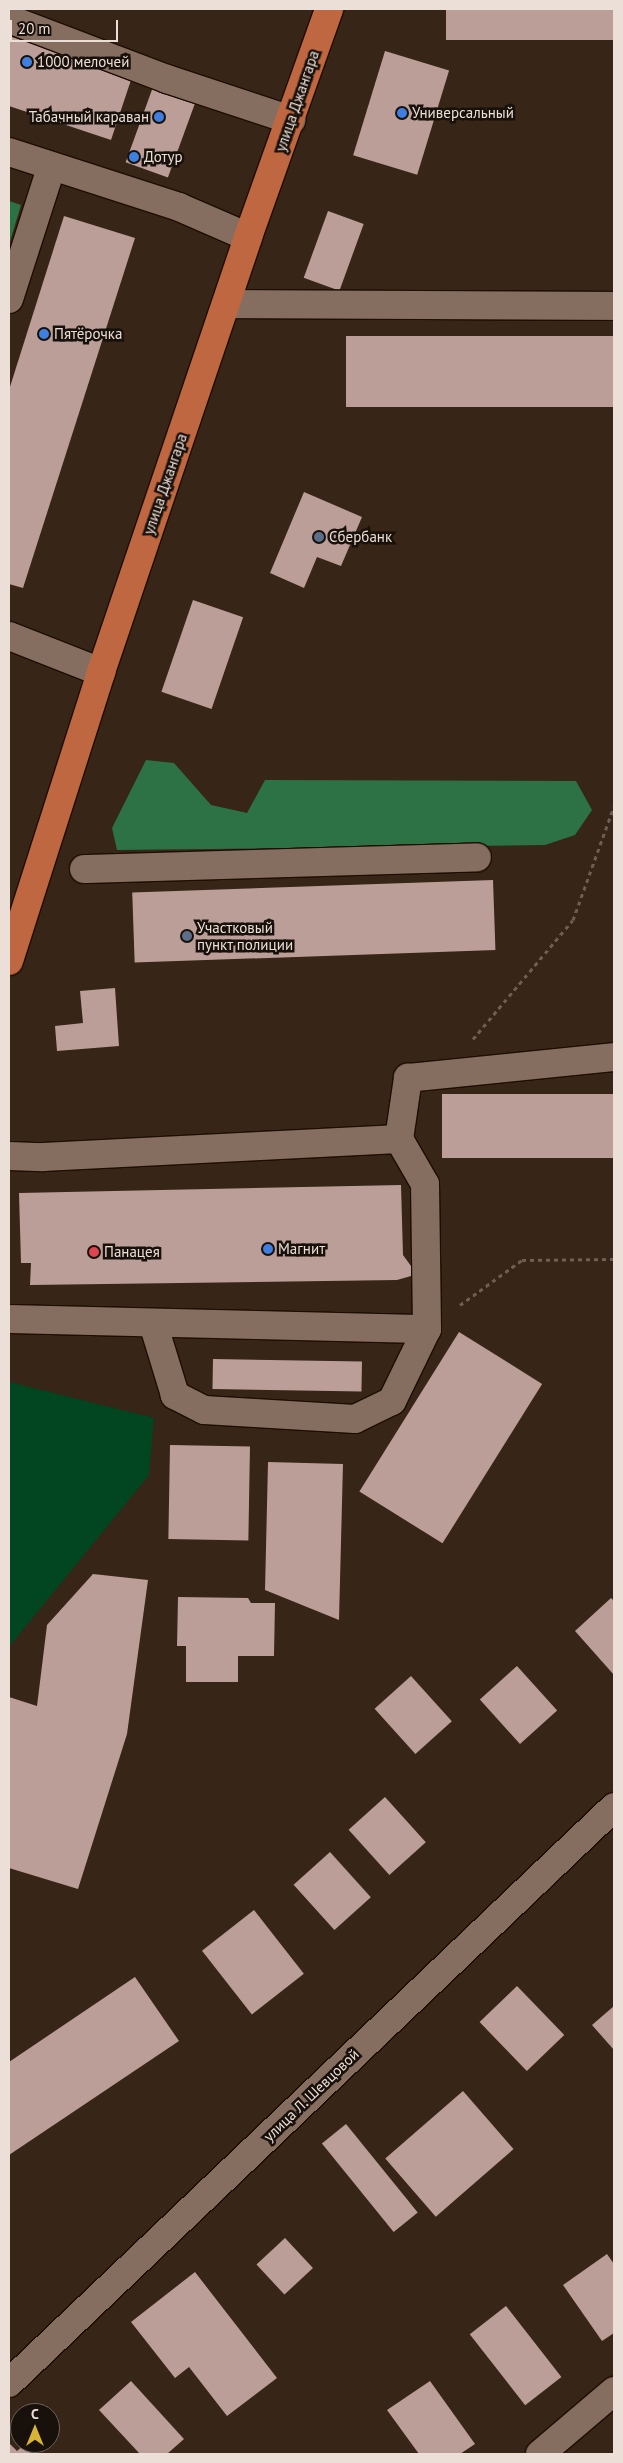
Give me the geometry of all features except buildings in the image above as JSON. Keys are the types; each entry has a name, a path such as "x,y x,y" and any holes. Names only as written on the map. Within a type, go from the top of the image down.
{"main road":[{"name":"улица Джангара","path":"9,961 101,672 227,304 248,237 329,9"}],"street":[{"path":"9,19 166,79 291,120"},
{"path":"9,152 51,168 178,207 248,237"},
{"path":"9,299 51,168"},
{"path":"227,304 614,306"},
{"path":"9,636 101,672"},
{"path":"84,869 477,857"},
{"path":"153,1323 175,1395 204,1410 355,1419 392,1401 427,1329 425,1184 399,1139 408,1078 614,1057"},
{"path":"9,1156 43,1157 399,1139"},
{"path":"9,1319 427,1329"},
{"name":"улица Л. Шевцовой","path":"10,2380 614,1807"},
{"path":"540,2454 614,2392"}],"path":[{"path":"442,1074 573,920 614,806"},
{"path":"427,1329 522,1260 614,1259"}],"green space":[{"path":"9,201 21,205 9,245"},
{"path":"146,760 174,763 211,805 247,813 265,780 576,781 592,810 575,835 545,845 117,850 112,828"},
{"path":"9,1382 154,1418 149,1475 9,1647"}],"place":[{"name":"1000 мелочей","path":"27,62"},
{"name":"Универсальный","path":"402,113"},
{"name":"Табачный караван","path":"159,117"},
{"name":"Дотур","path":"134,157"},
{"name":"Пятёрочка","path":"44,334"},
{"name":"Сбербанк","path":"319,537"},
{"name":"Участковый пункт полиции","path":"187,936"},
{"name":"Магнит","path":"268,1249"},
{"name":"Панацея","path":"94,1252"}]}
